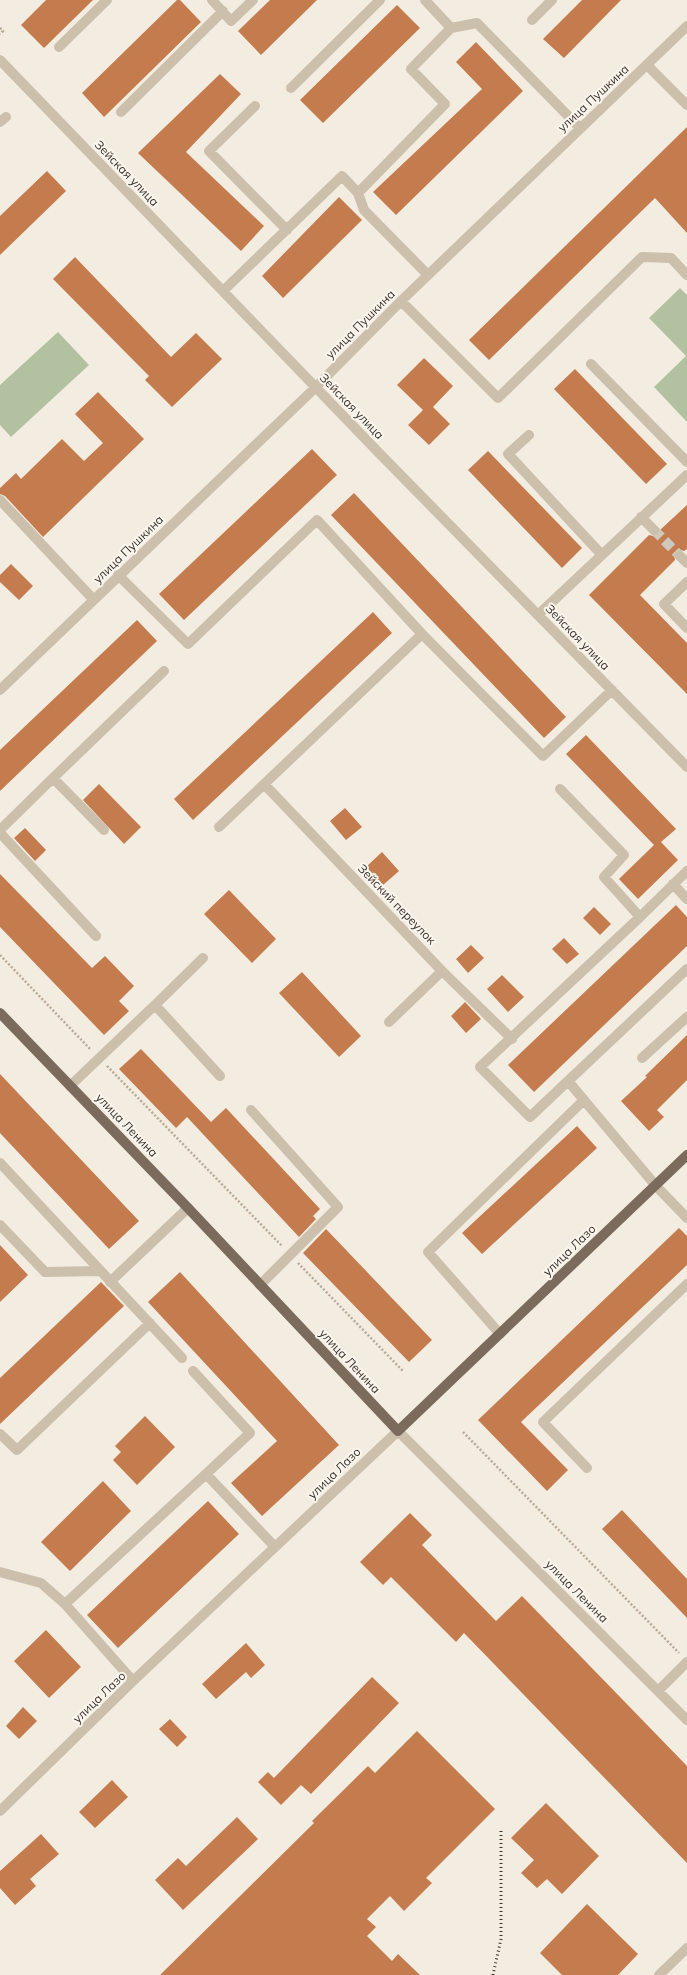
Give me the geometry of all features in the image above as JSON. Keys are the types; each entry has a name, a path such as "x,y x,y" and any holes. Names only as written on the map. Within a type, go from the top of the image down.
{"main road":[{"name":"улица Ленина","path":"0,1013 188,1208 398,1431"},
{"name":"улица Лазо","path":"398,1431 687,1155"}],"street":[{"path":"59,48 107,0"},
{"path":"212,0 231,21 253,0"},
{"path":"291,88 380,0"},
{"path":"425,0 451,28"},
{"path":"532,20 552,0"},
{"path":"121,112 223,11"},
{"path":"358,193 445,104 411,69 451,28 477,23 580,128"},
{"name":"улица Пушкина","path":"0,690 118,575 316,387 401,301 687,26"},
{"name":"Зейская улица","path":"0,60 316,387 612,690 686,763"},
{"path":"647,65 687,105"},
{"path":"255,106 209,151 287,230"},
{"path":"223,291 342,176 358,193 364,210 428,275"},
{"path":"401,301 498,398 642,258 671,258 687,275"},
{"path":"591,364 687,462"},
{"path":"529,435 508,454 601,554"},
{"path":"538,614 687,475"},
{"path":"0,500 93,599"},
{"path":"641,517 654,530"},
{"path":"118,575 188,644 317,520 422,634 542,756 612,690"},
{"path":"680,556 687,564"},
{"path":"687,582 664,604 687,628"},
{"path":"218,827 265,785 422,634"},
{"path":"0,830 164,671"},
{"path":"52,778 104,830"},
{"name":"Зейский переулок","path":"265,785 442,971 512,1038"},
{"path":"560,789 624,855 604,877 640,917"},
{"path":"0,833 96,936"},
{"path":"687,871 480,1067 530,1118 687,969"},
{"path":"673,884 687,900"},
{"path":"70,1086 204,958"},
{"path":"389,1022 442,971"},
{"path":"155,1005 220,1076"},
{"path":"642,1058 687,1017"},
{"path":"568,1081 656,1186 687,1218"},
{"path":"500,1334 428,1252 584,1100"},
{"path":"251,1110 338,1207 260,1285"},
{"path":"0,1163 182,1358"},
{"path":"110,1282 188,1208"},
{"path":"1,1228 45,1272 100,1271"},
{"path":"587,1468 543,1422 687,1284"},
{"path":"0,1434 17,1450 150,1323"},
{"path":"65,1604 250,1433 193,1371"},
{"name":"улица Лазо","path":"0,1811 133,1681 398,1431"},
{"name":"улица Ленина","path":"398,1431 687,1720"},
{"path":"206,1474 275,1547"},
{"path":"0,1572 41,1583 65,1604 133,1681"},
{"path":"658,1691 687,1662"},
{"path":"659,1975 687,1948"}],"path":[{"path":"0,28 3,31 0,34"},
{"path":"0,955 403,1370"},
{"path":"463,1432 687,1662"}],"green space":[{"path":"680,288 687,295 687,422 654,387 686,356 649,318"},
{"path":"58,332 89,365 11,437 0,425 0,385"}],"building":[{"path":"46,0 93,0 44,48 21,25"},
{"path":"177,0 180,0 201,22 104,117 82,93"},
{"path":"270,0 317,0 261,55 238,31"},
{"path":"582,0 621,0 564,58 543,39"},
{"path":"397,5 420,28 323,123 300,100"},
{"path":"476,42 523,91 396,215 373,192 482,89 456,62"},
{"path":"220,74 241,94 186,152 264,226 241,251 138,153"},
{"path":"687,127 687,233 655,198 489,360 469,340"},
{"path":"47,171 66,191 0,255 0,216"},
{"path":"339,197 362,220 283,298 262,276"},
{"path":"75,257 171,357 196,333 222,359 172,407 145,380 149,376 53,279"},
{"path":"424,358 453,386 433,407 450,424 429,445 408,425 423,410 397,385"},
{"path":"575,369 667,464 646,484 554,389"},
{"path":"98,392 144,439 43,537 5,496 0,494 0,488 16,473 21,479 62,439 84,461 103,443 75,414"},
{"path":"312,449 337,475 184,620 159,594"},
{"path":"488,451 582,548 562,568 468,470"},
{"path":"354,493 566,717 544,738 331,515"},
{"path":"687,505 687,549 684,551 676,551 674,555 675,560 640,595 687,643 687,694 589,595 649,535 658,535 660,530"},
{"path":"11,564 33,586 19,600 0,582 0,575"},
{"path":"373,612 392,633 193,820 174,799"},
{"path":"137,620 157,641 0,791 0,750"},
{"path":"586,735 676,829 661,842 678,860 638,899 619,879 654,845 566,754"},
{"path":"99,784 141,827 124,844 83,800"},
{"path":"345,808 362,827 346,840 330,821"},
{"path":"25,828 46,850 35,861 14,838"},
{"path":"382,852 399,871 383,885 366,867"},
{"path":"0,874 92,968 105,956 134,986 119,1001 129,1011 104,1035 0,927"},
{"path":"229,890 276,939 252,963 204,914"},
{"path":"676,905 687,917 687,946 534,1092 508,1065"},
{"path":"594,907 611,924 600,935 583,918"},
{"path":"564,938 579,954 567,964 552,949"},
{"path":"471,945 484,958 468,973 456,959"},
{"path":"302,972 361,1036 339,1057 279,993"},
{"path":"502,975 524,997 508,1012 487,989"},
{"path":"465,1002 481,1019 466,1033 451,1016"},
{"path":"687,1035 687,1080 657,1110 664,1117 649,1131 621,1101 647,1077 645,1076"},
{"path":"141,1049 211,1122 226,1108 320,1209 313,1216 316,1219 299,1237 187,1117 176,1128 119,1069"},
{"path":"0,1074 139,1221 109,1249 0,1133"},
{"path":"577,1126 597,1148 482,1254 462,1233"},
{"path":"679,1228 687,1236 687,1265 521,1422 568,1470 547,1491 478,1420"},
{"path":"326,1229 432,1340 409,1362 303,1253"},
{"path":"0,1245 28,1275 0,1302"},
{"path":"180,1272 339,1445 262,1516 231,1483 277,1441 148,1302"},
{"path":"101,1282 124,1306 0,1424 0,1378"},
{"path":"145,1416 175,1447 137,1485 113,1460 121,1452 115,1446"},
{"path":"103,1481 131,1511 70,1571 41,1542"},
{"path":"208,1501 239,1534 118,1648 87,1615"},
{"path":"622,1510 687,1579 687,1618 602,1529"},
{"path":"410,1513 432,1535 422,1545 496,1621 522,1596 687,1766 687,1863 464,1633 456,1642 391,1577 383,1585 360,1562"},
{"path":"46,1630 81,1667 49,1698 14,1661"},
{"path":"246,1643 265,1665 251,1678 246,1672 216,1699 202,1684"},
{"path":"372,1677 399,1703 311,1794 301,1785 281,1805 258,1782 268,1772 274,1778"},
{"path":"23,1707 37,1721 19,1739 6,1726"},
{"path":"170,1719 187,1737 177,1747 159,1729"},
{"path":"417,1731 495,1809 426,1878 432,1883 404,1911 390,1896 367,1919 376,1927 367,1936 392,1961 398,1954 420,1975 160,1975 314,1823 312,1821 368,1766 375,1773"},
{"path":"112,1780 128,1797 95,1828 79,1812"},
{"path":"546,1803 599,1856 562,1894 547,1879 537,1888 521,1873 534,1860 511,1838"},
{"path":"237,1817 258,1839 183,1910 155,1880 178,1858 186,1866"},
{"path":"41,1834 59,1854 30,1879 36,1886 15,1905 0,1888 0,1871"},
{"path":"587,1904 638,1954 618,1975 562,1975 540,1953"}],"tunnel":[{"path":"654,530 680,556"}],"railway":[{"path":"493,1975 501,1939 501,1830"}]}
